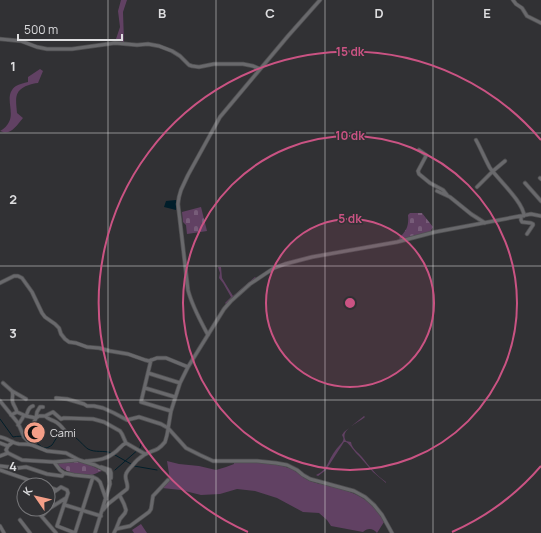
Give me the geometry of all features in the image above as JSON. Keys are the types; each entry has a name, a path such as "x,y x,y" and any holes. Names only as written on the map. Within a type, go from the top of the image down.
{"street":[{"path":"208,335 190,300 178,204 179,197 188,175 220,117 320,0"},
{"path":"513,0 522,8 527,16 541,23"},
{"path":"0,39 21,42 47,49 72,49 115,43 137,45 148,44 172,51 192,66 243,64 260,69"},
{"path":"476,140 491,169 523,208 522,222 533,224 527,234"},
{"path":"419,150 426,155 418,171 419,174 430,183 443,190 447,195"},
{"path":"477,187 493,171 505,162"},
{"path":"525,183 541,200"},
{"path":"437,191 450,197 485,223"},
{"path":"103,510 108,504 120,496 128,488 126,474 133,465 145,454 156,451 164,442 175,397 188,367 230,301 250,284 274,268 312,257 397,242 435,232 531,214 541,216"},
{"path":"0,283 14,276 22,278 32,292 42,313 59,328 65,339 69,342 87,347 128,354 145,360 166,358 188,367"},
{"path":"151,360 141,402 171,411"},
{"path":"148,372 180,383"},
{"path":"3,383 12,391 26,399"},
{"path":"145,388 175,397"},
{"path":"12,391 13,404 17,412"},
{"path":"56,398 67,399 88,406 103,408 126,420 139,417 161,424 168,428 186,448 213,461 258,461 287,465 310,479 354,491 365,497 374,505 382,514 392,533"},
{"path":"0,402 18,425 23,436"},
{"path":"18,425 31,406 33,406"},
{"path":"32,445 29,437 37,412 40,407 43,407"},
{"path":"11,415 17,412 36,418 53,412 60,419 93,419 104,422 120,431 126,443 145,454"},
{"path":"45,416 50,420 55,421 65,431"},
{"path":"23,436 29,437"},
{"path":"23,436 29,437"},
{"path":"0,437 20,444 23,443 32,445 46,451 66,453 79,460"},
{"path":"8,453 6,450 13,442"},
{"path":"0,443 8,446"},
{"path":"84,461 102,459 112,455 126,443"},
{"path":"0,456 8,453 22,460 54,462 79,460 95,465 108,473 110,484 95,533"},
{"path":"54,462 64,473 93,477 97,479 100,482 106,498"},
{"path":"0,466 18,468 26,467 62,476 64,473"},
{"path":"0,470 20,477"},
{"path":"57,526 75,533 93,477"},
{"path":"116,529 130,526 149,512 151,509 152,496 168,480"},
{"path":"55,533 68,493 66,488 62,487 57,490"},
{"path":"114,533 120,519 126,511 120,496"},
{"path":"56,504 66,498"},
{"path":"65,505 101,516"},
{"path":"43,517 55,533"},
{"path":"20,520 30,533"},
{"path":"0,527 4,533"}],"green space":[{"path":"121,0 127,0 123,12 124,42 115,42 120,27 118,11"},
{"path":"40,69 43,71 38,83 24,87 18,93 16,104 17,113 23,118 16,127 10,131 0,131 9,122 11,113 10,94 12,90 17,85 28,82 28,77"},
{"path":"201,207 207,231 187,234 186,225 183,222 182,212"},
{"path":"410,213 422,213 433,227 430,232 401,240 399,238 407,228 408,215"},
{"path":"218,267 221,267 222,278 233,296 255,277 256,278 226,304 225,303 231,297 219,278 220,273"},
{"path":"364,416 365,417 352,426"},
{"path":"349,428 345,433 346,441 351,442 354,449 386,483 373,472 346,442 344,442 326,470 318,476 316,475 325,468 343,441 342,435"},
{"path":"76,461 90,465 102,471 92,475 76,475 68,472 57,464 58,462"},
{"path":"167,461 216,470 234,464 234,462 278,465 294,470 310,481 353,493 367,501 384,522 377,533 370,529 363,532 331,526 319,513 303,512 277,498 255,491 237,489 220,494 201,495 181,490 162,488 170,480"},
{"path":"141,524 147,533 134,533 132,530"}],"water":[{"path":"176,200 176,210 164,207 166,201"}],"waterway":[{"path":"0,419 13,437 26,437 43,448 47,448 59,435 66,433 73,435 88,449 112,453"},
{"path":"115,470 140,448 141,444"},
{"path":"115,455 131,464"},
{"path":"134,466 157,470"}],"place":[{"name":"Cami","path":"34,433"}]}
